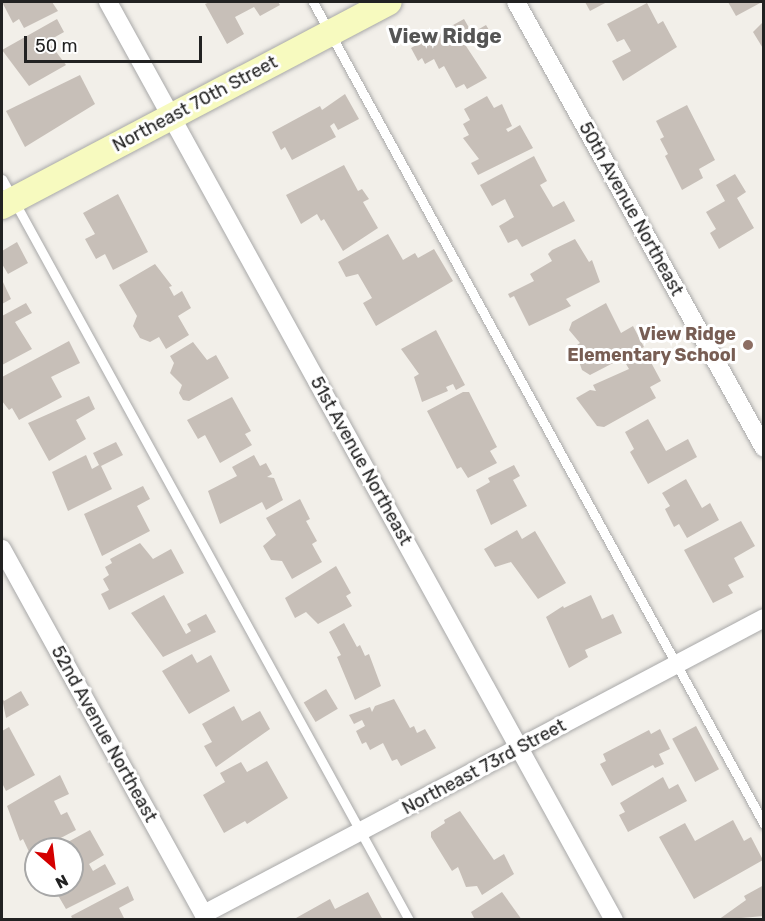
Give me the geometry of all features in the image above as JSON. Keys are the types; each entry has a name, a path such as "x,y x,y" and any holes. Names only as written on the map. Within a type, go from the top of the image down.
{"street":[{"name":"51st Avenue Northeast","path":"108,2 614,920"},
{"name":"Northeast 70th Street","path":"5,195 171,117 389,2"},
{"name":"50th Avenue Northeast","path":"516,2 764,448"},
{"name":"52nd Avenue Northeast","path":"2,549 205,917"},
{"name":"Northeast 73rd Street","path":"205,917 361,831 764,618"}],"lane":[{"path":"313,2 764,824"},
{"path":"5,195 409,920"}],"building":[{"path":"2,2 52,2 58,11 24,28 19,19 13,23"},
{"path":"210,2 278,2 280,5 260,16 254,7 235,17 244,34 227,44 205,4"},
{"path":"585,2 607,2 590,11"},
{"path":"728,2 762,2 736,16"},
{"path":"647,3 658,24 663,21 677,47 623,81 612,61 631,51 624,39 617,42 607,24"},
{"path":"57,19 64,32 48,41 66,65 29,86 2,50"},
{"path":"464,19 472,33 486,25 489,30 464,43 487,78 467,89 464,84 456,88 444,66 439,69 434,59 425,64 422,58 418,61 411,48"},
{"path":"764,21 764,50 753,32"},
{"path":"80,75 95,104 25,147 6,111"},
{"path":"345,94 359,119 338,130 334,123 330,126 336,137 292,160 285,147 281,150 272,132 320,106 322,110"},
{"path":"487,96 494,108 502,104 512,126 506,129 508,132 520,125 533,148 478,175 471,163 479,159 463,138 469,135 463,124 470,120 464,109"},
{"path":"687,105 715,160 699,169 703,178 682,190 665,156 668,154 660,139 664,137 656,121"},
{"path":"534,156 547,181 540,185 553,207 564,201 575,221 522,247 517,239 508,243 499,226 514,217 505,199 492,206 480,185"},
{"path":"344,165 358,191 362,189 369,199 363,202 378,228 343,251 324,219 321,221 317,214 301,224 286,195"},
{"path":"735,174 746,192 737,198 754,228 719,249 710,233 716,229 706,212 725,201 716,185"},
{"path":"118,194 148,252 113,270 105,254 96,259 85,239 95,234 83,213"},
{"path":"388,234 403,260 415,253 418,258 434,249 453,281 376,326 363,303 372,298 358,274 346,277 338,262"},
{"path":"575,239 589,262 592,260 600,282 566,299 571,306 529,326 514,296 510,298 508,294 534,281 530,274 552,261 548,254"},
{"path":"17,242 28,263 8,274 2,264 2,251"},
{"path":"155,264 172,286 169,287 174,296 182,291 191,308 178,316 189,335 166,349 159,337 150,342 140,338 133,326 137,316 119,285"},
{"path":"2,280 11,299 2,304"},
{"path":"26,303 32,313 15,322 32,349 2,365 2,316"},
{"path":"606,303 621,333 633,326 644,347 590,375 582,370 574,347 580,343 569,330 572,322"},
{"path":"436,330 465,385 456,390 453,384 446,387 448,391 422,402 414,377 419,374 401,349"},
{"path":"69,341 80,363 51,377 62,397 19,420 12,408 9,410 2,401 2,377"},
{"path":"193,342 207,360 216,355 229,378 189,401 183,400 179,393 182,385 170,373 174,363 170,356"},
{"path":"646,353 661,381 650,387 656,398 604,427 597,426 576,398 590,390 596,391 593,385 629,369 626,364"},
{"path":"463,392 469,392 497,447 490,451 497,463 468,478 461,467 457,469 427,411"},
{"path":"89,396 95,409 76,420 86,439 49,461 28,423"},
{"path":"232,397 251,431 245,434 252,445 220,463 205,435 198,439 187,420"},
{"path":"648,419 666,451 688,439 697,457 648,484 630,452 634,449 625,432"},
{"path":"116,442 123,455 101,466 112,489 68,511 52,472 86,455 92,469 99,465 93,453"},
{"path":"254,455 260,466 266,463 272,474 267,477 274,478 283,500 266,510 262,502 220,524 208,491 237,476 232,467"},
{"path":"514,465 520,476 513,480 527,506 491,525 476,490 490,482 488,478"},
{"path":"686,479 702,508 710,503 719,520 687,538 679,524 674,527 665,509 670,506 662,493"},
{"path":"143,486 150,499 137,506 150,531 102,556 84,514"},
{"path":"300,499 310,519 306,521 317,541 312,544 322,562 292,579 282,561 271,560 263,546 276,535 266,518"},
{"path":"741,521 755,546 734,558 744,577 728,585 733,593 713,603 684,550"},
{"path":"517,530 522,539 535,531 566,583 538,599 511,562 495,567 484,549"},
{"path":"140,543 153,559 171,549 184,573 109,610 101,594 109,590 103,579 109,575 105,567 112,563 110,559"},
{"path":"336,566 351,593 346,596 352,606 318,624 306,612 295,618 285,598"},
{"path":"164,595 186,634 191,631 187,624 206,614 216,632 163,657 131,613"},
{"path":"591,595 602,619 613,614 622,633 585,650 588,657 569,668 546,617 563,606 564,608"},
{"path":"344,623 357,647 360,645 365,656 369,654 381,686 355,700 337,657 341,655 329,632"},
{"path":"192,654 197,663 211,655 230,691 189,714 162,671"},
{"path":"326,689 338,709 316,722 304,702"},
{"path":"21,691 29,705 6,718 2,698 4,701"},
{"path":"394,699 410,728 414,726 417,733 425,729 436,748 401,766 397,759 392,761 383,743 370,750 366,742 362,744 356,731 365,726 362,720 354,724 349,715 370,707 372,712 375,706"},
{"path":"234,706 242,721 260,711 270,729 216,767 204,746 212,742 202,724"},
{"path":"696,726 719,769 695,782 672,739"},
{"path":"9,727 35,775 6,791 2,783 2,731"},
{"path":"660,729 670,749 659,754 664,764 655,768 653,765 612,786 600,764 606,761 603,754 649,730 651,734"},
{"path":"267,761 288,798 247,824 245,821 224,833 203,795 225,782 220,773 241,762 247,772"},
{"path":"60,775 69,794 54,801 61,815 67,812 76,830 63,837 24,837 24,841 23,839 20,841 7,806"},
{"path":"663,777 669,789 678,784 687,801 628,832 619,815 625,812 620,803"},
{"path":"460,811 494,860 504,854 514,874 482,895 477,886 466,887 458,867 452,871 431,837 431,832 445,823 444,820"},
{"path":"733,820 744,841 751,837 763,860 694,899 659,837 685,823 695,841"},
{"path":"90,830 104,855 89,864 93,871 105,864 116,884 66,909 59,897 84,897 84,837 77,837"},
{"path":"764,885 764,916 718,920 746,900 744,896"},
{"path":"128,886 134,900 119,908 125,920 73,920 71,916"},
{"path":"368,892 383,920 296,918 330,899 335,909"},
{"path":"502,892 522,920 475,920 471,912"}],"place":[{"name":"View Ridge Elementary School","path":"748,345"}],"district":[{"name":"View Ridge","path":"445,36"}]}
